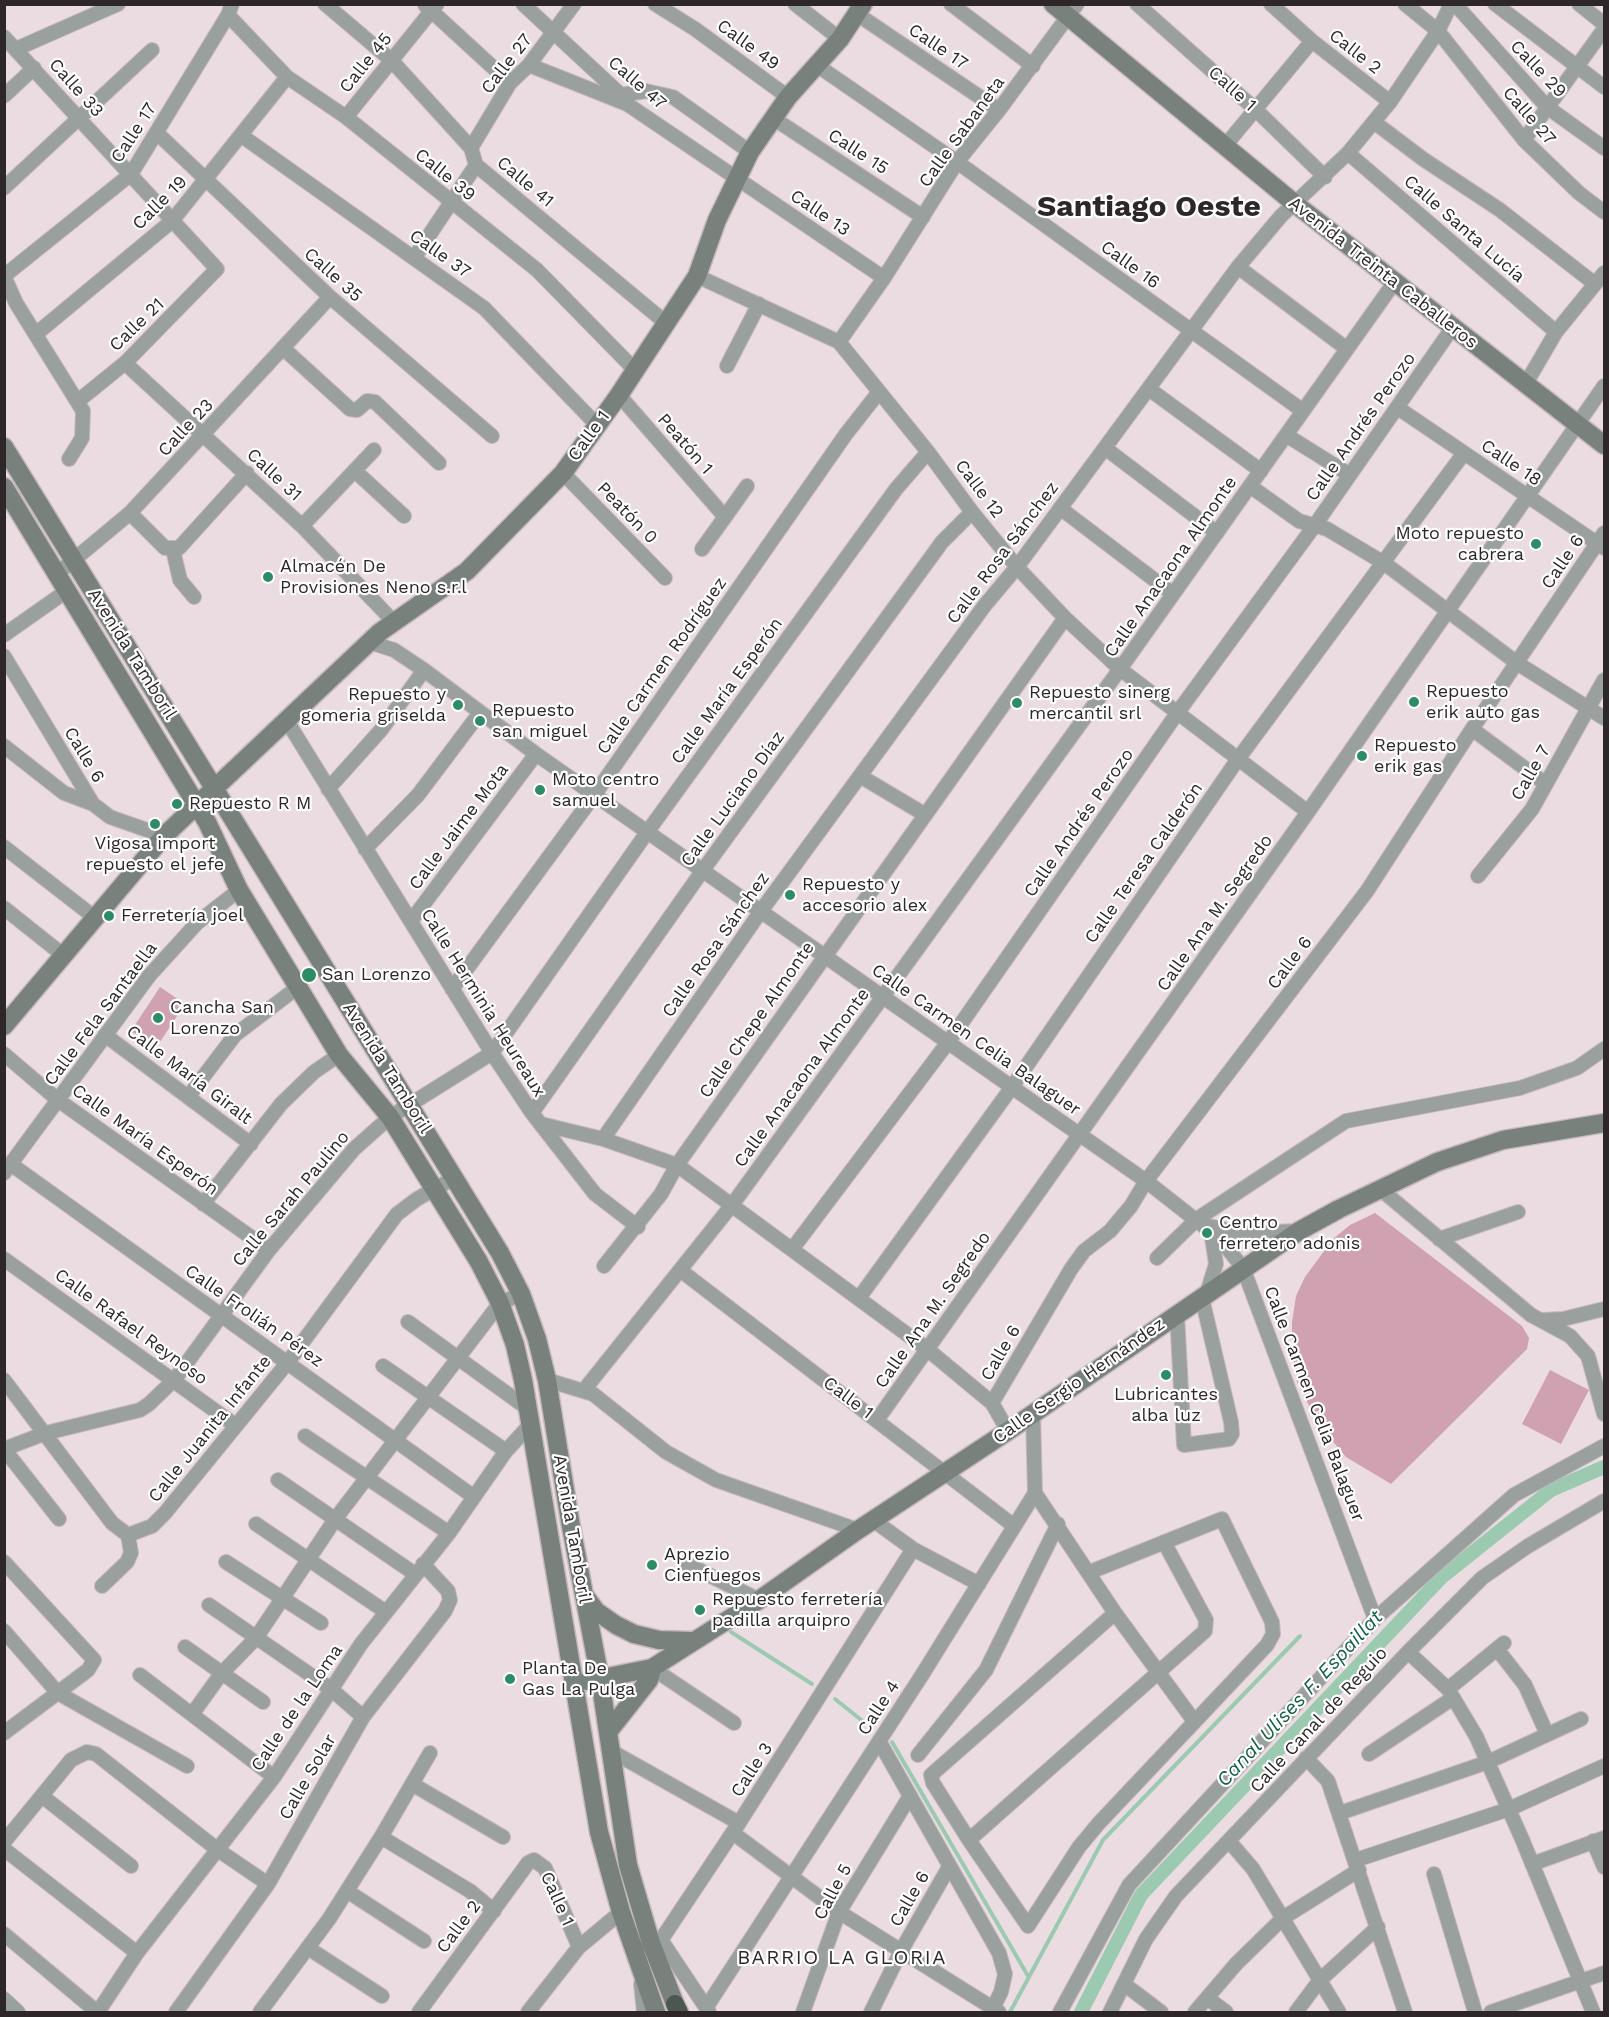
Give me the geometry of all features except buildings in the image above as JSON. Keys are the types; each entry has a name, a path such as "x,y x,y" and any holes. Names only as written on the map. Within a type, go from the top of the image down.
{"main road":[{"name":"Avenida Treinta Caballeros","path":"1053,4 1073,11 1224,147 1605,446"},
{"name":"Calle 1","path":"4,1026 164,836 393,621 467,571 563,473 619,395 697,276 735,178 750,152 788,97 818,66 860,9"},
{"name":"Avenida Tamboril","path":"4,447 410,1105 500,1253 521,1294 537,1339 547,1380 600,1679 628,1864 677,2008"},
{"name":"Avenida Tamboril","path":"4,487 198,806 239,890 339,1055 390,1117 479,1262 500,1303 515,1345 599,1832 621,1912 656,2012"},
{"name":"Calle Sergio Hernández","path":"575,1683 652,1668 691,1641 759,1600 858,1530 1008,1431 1299,1231 1379,1188 1437,1162 1503,1140 1605,1123"},
{"path":"583,1593 596,1611 634,1635 659,1640 691,1641"},
{"path":"608,1732 649,1680 652,1668"}],"street":[{"path":"16,50 118,4"},
{"name":"Calle 41","path":"325,4 391,60 471,148 476,165 666,323"},
{"name":"Calle 47","path":"524,4 624,99 735,178"},
{"name":"Calle 27","path":"471,148 510,83 529,65 574,4"},
{"name":"Calle 49","path":"656,4 695,29 788,97"},
{"path":"795,4 840,39"},
{"path":"951,4 1033,66"},
{"name":"Calle 1","path":"1137,4 1255,109 1324,177"},
{"path":"1405,4 1438,31"},
{"name":"Calle Rosa Sánchez","path":"603,1139 761,911 985,605 1017,567 1238,267 1293,203 1348,153 1374,122 1438,31 1453,4"},
{"name":"Calle 29","path":"1453,4 1547,107 1605,148"},
{"path":"1496,4 1605,87"},
{"path":"1524,140 1605,26 1579,4"},
{"path":"431,6 510,83"},
{"name":"Calle 45","path":"346,117 431,6"},
{"name":"Calle 2","path":"1275,6 1312,41 1390,102"},
{"name":"Calle 17","path":"860,9 999,111"},
{"name":"Calle 17","path":"4,276 131,174 230,10"},
{"name":"Calle 39","path":"230,10 287,77 346,117 451,204 537,270 635,370"},
{"name":"Calle Sabaneta","path":"839,342 884,278 957,162 999,111 1073,11"},
{"name":"Calle 27","path":"1438,31 1524,140 1579,194 1605,213"},
{"name":"Calle 33","path":"4,37 217,269"},
{"path":"1224,147 1312,41"},
{"path":"4,188 152,50"},
{"path":"529,65 624,99 646,91 673,97 750,152"},
{"name":"Calle 16","path":"818,66 957,162 1303,411"},
{"path":"4,96 34,68"},
{"name":"Calle 19","path":"36,334 172,221 206,182 287,77"},
{"name":"Calle 15","path":"772,118 923,217"},
{"path":"1374,122 1423,159 1500,210 1595,284"},
{"name":"Calle 35","path":"157,134 330,297 492,436"},
{"name":"Calle 37","path":"242,136 484,308 597,425"},
{"name":"Calle Santa Lucía","path":"1348,153 1556,332"},
{"path":"414,258 476,165"},
{"name":"Calle 13","path":"735,178 884,278"},
{"path":"1238,267 1347,349"},
{"name":"Calle 21","path":"78,401 125,363 217,269"},
{"path":"1525,385 1556,332 1605,273"},
{"path":"4,276 16,303 83,411 84,425 77,450 69,459"},
{"name":"Calle 12","path":"697,276 839,342 1017,567 1065,618 1120,669 1308,812"},
{"name":"Calle Anacaona Almonte","path":"584,1390 732,1206 1120,669 1396,280"},
{"name":"Calle 23","path":"58,573 130,513 330,297"},
{"path":"727,366 759,304"},
{"name":"Calle Andrés Perozo","path":"793,1248 949,1041 1178,712 1315,525 1453,327"},
{"path":"284,349 350,409 357,410 367,401 375,402 439,462"},
{"name":"Calle 31","path":"125,363 247,473 302,526 393,621"},
{"path":"1576,423 1605,386"},
{"path":"1149,388 1261,471"},
{"name":"Calle Carmen Rodríguez","path":"452,989 595,794 839,444 879,392"},
{"name":"Peatón 1","path":"619,395 725,516"},
{"name":"Calle 18","path":"1398,408 1527,496 1602,541"},
{"name":"Calle Ana M. Segredo","path":"877,1420 1308,812 1448,612 1576,423"},
{"path":"1286,435 1350,475"},
{"path":"1105,448 1217,533"},
{"path":"302,526 374,450"},
{"name":"Calle María Esperón","path":"410,1105 492,1053 648,831 896,489 928,452"},
{"name":"Calle Teresa Calderón","path":"859,1298 1012,1087 1238,759 1464,453"},
{"path":"355,471 404,516"},
{"path":"173,550 183,545 247,473"},
{"name":"Peatón 0","path":"563,473 665,578"},
{"path":"702,549 747,486"},
{"path":"1250,486 1299,521 1327,529 1384,563 1517,663 1605,718"},
{"path":"1060,508 1173,594"},
{"name":"Calle Luciano Díaz","path":"532,1113 703,870 942,542 972,512"},
{"path":"130,513 159,543 173,550"},
{"name":"Calle 6","path":"992,1403 1071,1269 1084,1251 1110,1231 1131,1206 1146,1181 1367,891 1472,729 1602,541"},
{"path":"173,550 180,580 194,597"},
{"path":"4,634 68,590"},
{"name":"Calle Chepe Almonte","path":"604,1266 638,1227 661,1194 677,1165 1065,618"},
{"name":"Calle Carmen Celia Balaguer","path":"369,642 394,650 424,670 479,714 1146,1181 1228,1247 1243,1268 1375,1619"},
{"name":"Calle 6","path":"4,656 93,804 110,817 164,836"},
{"path":"328,789 381,730 424,670"},
{"name":"Calle 7","path":"1478,876 1532,809 1605,680"},
{"path":"365,849 418,795 479,714"},
{"name":"Calle Herminia Heureaux","path":"287,721 492,1053 532,1113 542,1124 603,1139 677,1165 793,1248 927,1349 992,1403 1008,1431"},
{"path":"1472,729 1546,784"},
{"path":"4,746 64,793 93,804"},
{"name":"Calle Jaime Mota","path":"411,921 536,754"},
{"path":"860,776 924,814"},
{"path":"4,847 94,917"},
{"name":"Calle Fela Santaella","path":"8,1169 149,976 197,923 239,890"},
{"path":"4,908 63,954"},
{"path":"188,1097 235,1035 298,987"},
{"name":"Calle María Giralt","path":"105,1035 251,1143"},
{"path":"1158,1258 1346,1120 1520,1088 1577,1068 1605,1049"},
{"name":"Calle María Esperón","path":"4,1054 58,1100 269,1250"},
{"path":"203,1204 300,1084 339,1055"},
{"name":"Calle Sarah Paulino","path":"4,1449 46,1433 140,1410 158,1397 175,1379 219,1315 269,1250 354,1149 390,1117 410,1105"},
{"path":"542,1124 596,1194 638,1227"},
{"name":"Calle Frolián Pérez","path":"8,1169 288,1362 474,1497"},
{"name":"Calle Juanita Infante","path":"128,1535 152,1526 165,1513 288,1362 398,1214 417,1199 454,1178"},
{"path":"1379,1188 1531,1315 1570,1336 1588,1356 1605,1414"},
{"path":"1439,1239 1518,1212"},
{"path":"1203,1225 1241,1233 1299,1231"},
{"path":"1177,1314 1184,1446 1229,1439 1233,1433 1204,1297 1216,1264 1203,1225"},
{"name":"Calle Rafael Reynoso","path":"4,1259 175,1379 236,1425"},
{"name":"Calle 1","path":"680,1270 1014,1526"},
{"path":"193,1713 221,1674 256,1638 336,1518 500,1303 521,1294"},
{"path":"1543,1320 1563,1319 1605,1309"},
{"path":"408,1322 528,1417"},
{"path":"383,1366 506,1451"},
{"path":"4,1380 112,1522 128,1535 131,1553 127,1562 102,1586"},
{"path":"547,1380 584,1390 596,1396 666,1452 709,1477 858,1530"},
{"path":"1033,1413 1035,1493 1090,1572 1114,1613 1194,1721"},
{"name":"Calle de la Loma","path":"97,2013 137,1953 274,1777 331,1689 386,1612 449,1533 528,1417"},
{"path":"305,1436 449,1533"},
{"name":"Calle Canal de Reguio","path":"1060,2013 1128,1885 1375,1619 1514,1495 1605,1446"},
{"path":"4,1449 58,1519"},
{"path":"278,1480 419,1569"},
{"name":"Calle 4","path":"708,2010 790,1875 879,1741 1035,1493"},
{"name":"Calle Canal de Reguio","path":"1110,2013 1146,1940 1176,1896 1408,1652 1482,1578 1528,1546 1605,1501"},
{"path":"1090,1572 1222,1519 1273,1629 1267,1645 1085,1839 1029,1926 969,1840 931,1780 932,1774 1114,1613"},
{"path":"873,1520 913,1550 979,1584"},
{"path":"256,1524 386,1612"},
{"path":"918,1755 986,1670 1058,1524"},
{"path":"969,1840 1207,1626 1164,1542"},
{"name":"Calle 3","path":"656,1942 736,1828 913,1550"},
{"path":"4,1562 94,1660 88,1670 4,1733"},
{"path":"226,1562 321,1623"},
{"path":"685,1563 759,1600"},
{"name":"Calle Solar","path":"176,2013 268,1884 363,1717 450,1600 441,1582 419,1569"},
{"path":"209,1605 331,1689 363,1717"},
{"path":"4,1631 58,1693 188,1766"},
{"path":"1369,1754 1451,1694 1501,1646 1526,1684 1547,1734"},
{"path":"184,1647 263,1702"},
{"path":"1408,1652 1451,1694 1488,1762 1593,2013"},
{"path":"652,1668 734,1723"},
{"path":"140,1675 193,1713 274,1777"},
{"path":"1340,1813 1488,1762 1581,1719"},
{"path":"611,1751 736,1828 790,1875 839,1912 996,2010 1005,1974 999,1953 879,1741"},
{"path":"260,2013 347,1891 430,1753"},
{"path":"4,1842 79,1754 96,1754 218,1850 268,1884"},
{"path":"1306,1758 1328,1781 1340,1813 1377,1927 1400,2009"},
{"path":"1195,2013 1236,1964 1283,1918 1358,1865 1509,1809 1605,1766"},
{"path":"412,1784 503,1837"},
{"path":"42,1796 131,1866"},
{"name":"Calle 5","path":"806,2011 839,1912 909,1796"},
{"path":"381,1837 470,1891 494,1911"},
{"path":"1532,1864 1599,1839 1605,1867"},
{"path":"1229,1841 1253,1869 1339,2013"},
{"path":"4,1849 137,1953"},
{"name":"Calle 1","path":"528,1863 534,1860 544,1868 579,1947"},
{"name":"Calle 2","path":"419,2013 528,1863"},
{"name":"Calle 6","path":"871,2013 901,1952 949,1867"},
{"path":"1434,1874 1475,2013"},
{"path":"347,1891 424,1941"},
{"path":"536,2010 579,1947 621,1912"},
{"path":"1296,2013 1320,1980 1377,1927"},
{"path":"4,1934 97,2013"},
{"path":"656,1942 708,2010"},
{"path":"308,1948 382,1996"},
{"path":"640,1967 644,2013"},
{"path":"1491,2013 1605,1972"},
{"path":"1124,1984 1161,2013"},
{"path":"1207,1998 1226,2013"},
{"path":"4,1999 18,2013"}],"shaded area":[{"name":"Cancha San Lorenzo","path":"160,987 185,1004 156,1048 131,1031"},
{"path":"1375,1213 1522,1326 1529,1338 1527,1349 1391,1484 1346,1457 1319,1425 1297,1382 1292,1352 1292,1322 1296,1296 1305,1277 1333,1239 1350,1225"},
{"path":"1550,1370 1589,1390 1561,1444 1522,1424"}],"waterway":[{"name":"Canal Ulises F. Espaillat","path":"1081,2012 1141,1895 1442,1577 1551,1490 1604,1467"},
{"path":"731,1632 812,1684"},
{"path":"1010,2012 1103,1840 1300,1636"},
{"path":"835,1699 865,1723"},
{"path":"892,1742 1028,1976"}],"place":[{"name":"Moto repuesto cabrera","path":"1536,544"},
{"name":"Almacén De Provisiones Neno s.r.l","path":"268,577"},
{"name":"Repuesto erik auto gas","path":"1414,702"},
{"name":"Repuesto sinerg mercantil srl","path":"1017,703"},
{"name":"Repuesto y gomeria griselda","path":"458,705"},
{"name":"Repuesto san miguel","path":"480,721"},
{"name":"Repuesto erik gas","path":"1362,756"},
{"name":"Moto centro samuel","path":"540,790"},
{"name":"Repuesto R M","path":"177,804"},
{"name":"Vigosa import repuesto el jefe","path":"155,824"},
{"name":"Repuesto y accesorio alex","path":"790,895"},
{"name":"Ferretería joel","path":"109,916"},
{"name":"San Lorenzo","path":"309,975"},
{"name":"Cancha San Lorenzo","path":"158,1018"},
{"name":"Centro ferretero adonis","path":"1207,1233"},
{"name":"Lubricantes alba luz","path":"1166,1375"},
{"name":"Aprezio Cienfuegos","path":"652,1565"},
{"name":"Repuesto ferretería padilla arquipro","path":"700,1610"},
{"name":"Planta De Gas La Pulga","path":"510,1679"}],"district":[{"name":"Santiago Oeste","path":"1149,207"},
{"name":"BARRIO LA GLORIA","path":"842,1958"}]}
